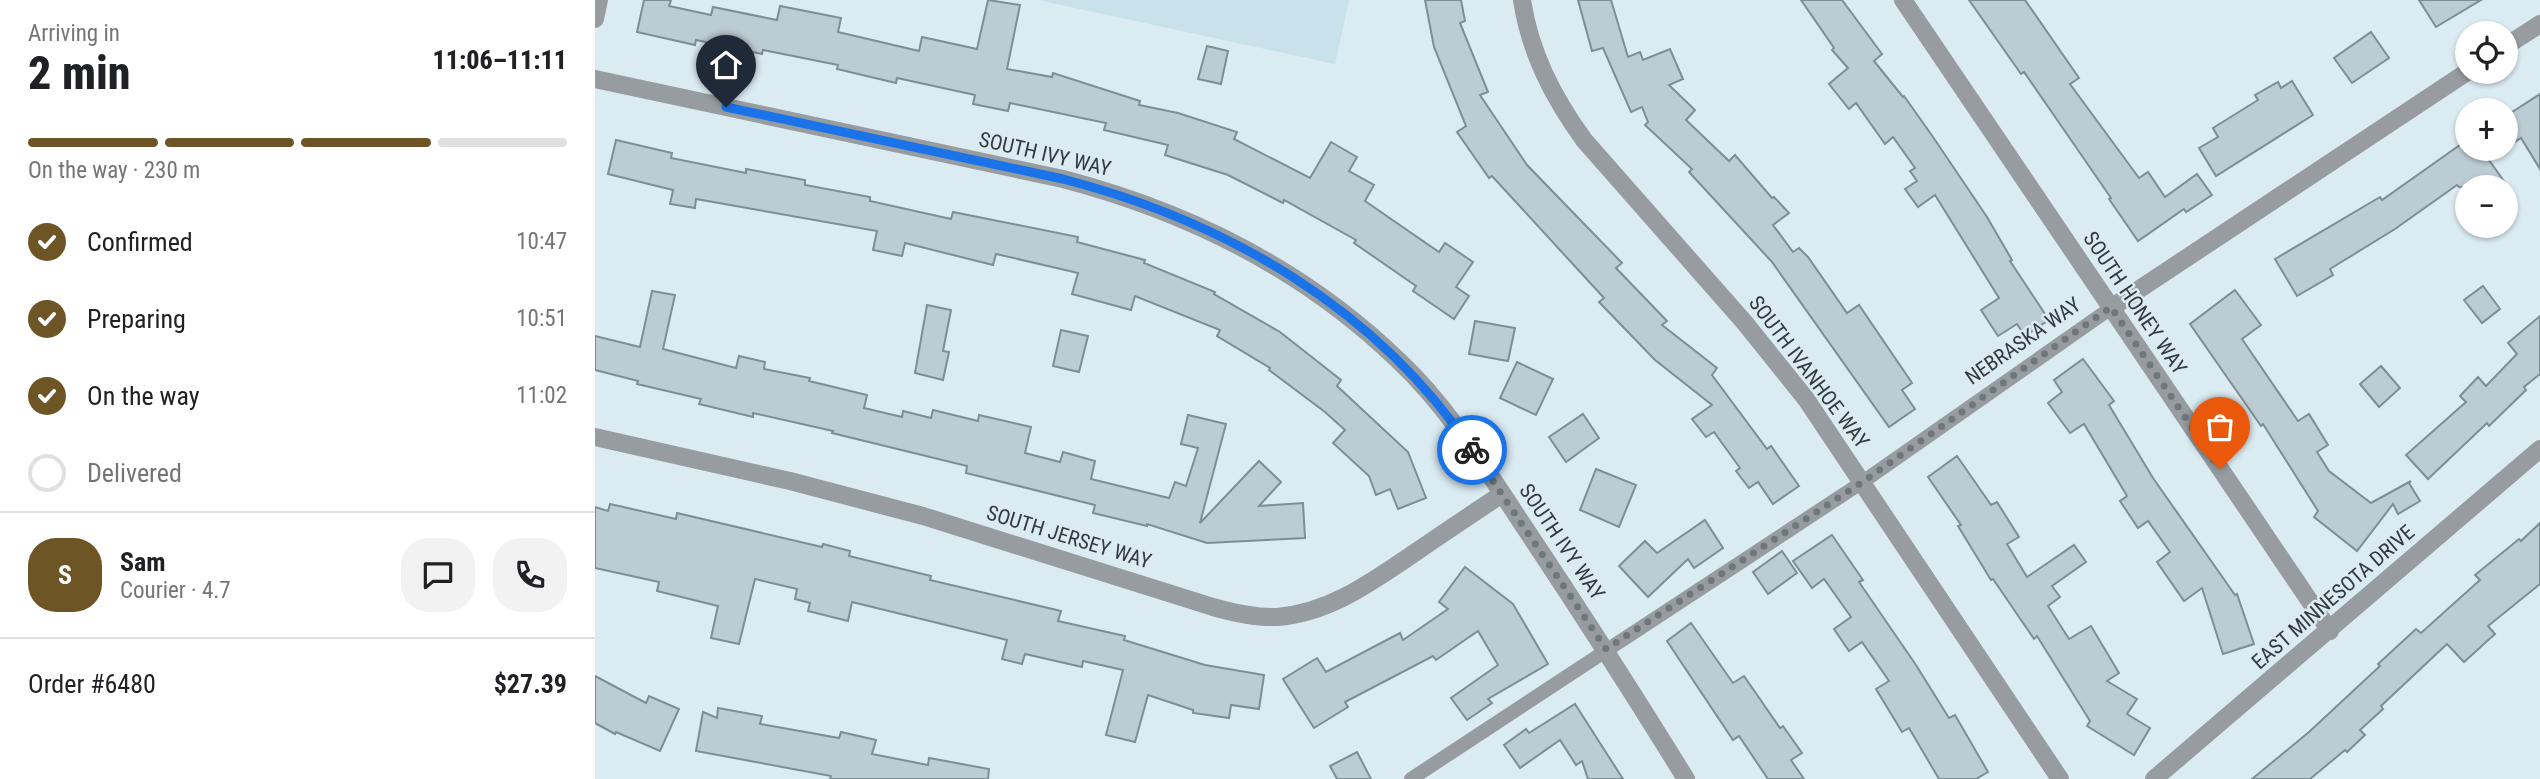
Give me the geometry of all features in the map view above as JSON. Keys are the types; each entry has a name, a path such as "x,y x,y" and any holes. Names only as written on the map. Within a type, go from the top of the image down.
{"street":[{"path":"595,19 599,0"},
{"name":"SOUTH IVANHOE WAY","path":"1522,0 1536,56 1566,116 1584,141 1745,323 1806,399 1864,481 2060,779"},
{"name":"SOUTH HONEY WAY","path":"1903,0 2330,631"},
{"path":"2518,38 2540,24"},
{"name":"SOUTH IVY WAY","path":"595,79 1105,190 1191,221 1257,255 1294,278 1377,341 1432,395 1462,434 1606,649 1686,779"},
{"name":"NEBRASKA WAY","path":"2111,307 2455,80"},
{"name":"SOUTH JERSEY WAY","path":"595,437 777,478 923,516 1252,617 1287,615 1329,605 1367,585 1502,494"},
{"name":"EAST MINNESOTA DRIVE","path":"2154,779 2540,449"}],"lane":[{"name":"NEBRASKA WAY","path":"1411,779 1864,481 2111,307"}],"shaded area":[{"path":"1038,0 1349,0 1335,64"}],"building":[{"path":"644,0 671,0 669,6 711,15 713,7 777,20 780,6 841,18 838,32 919,51 922,37 977,49 988,0 1020,5 1007,69 1052,77 1053,73 1140,101 1139,105 1178,113 1237,132 1234,139 1310,178 1331,142 1357,157 1349,171 1374,185 1365,201 1439,252 1445,243 1473,262 1456,287 1469,296 1454,319 1413,291 1416,286 1354,243 1356,240 1284,200 1283,203 1228,175 1165,155 1168,145 1104,130 1106,123 1010,103 1008,111 973,104 975,95 897,78 896,83 837,69 838,65 763,50 762,54 696,40 695,45 637,32"},
{"path":"1425,0 1461,0 1465,21 1460,23 1488,92 1480,95 1527,165 1622,263 1616,268 1667,321 1662,325 1717,368 1712,375 1767,449 1771,446 1799,486 1773,504 1758,482 1749,488 1736,471 1740,468 1714,432 1706,437 1692,419 1712,405 1655,360 1599,302 1604,298 1492,176 1489,178 1457,132 1466,126 1434,47"},
{"path":"1578,0 1611,0 1628,57 1640,52 1643,60 1670,49 1683,79 1669,85 1695,110 1686,120 1729,161 1735,155 1772,198 1789,213 1773,225 1793,252 1799,248 1808,257 1847,313 1859,305 1912,383 1902,390 1915,409 1889,427 1772,262 1689,172 1692,169 1645,125 1648,122 1642,107 1631,112 1603,48 1592,51"},
{"path":"1801,0 1842,0 1882,54 1874,61 1904,96 1933,137 1987,217 2012,260 2010,261 2049,320 2025,336 2017,324 1998,336 1981,310 1999,298 1935,195 1918,207 1905,189 1917,181 1910,171 1915,168 1893,137 1885,144 1856,103 1849,109 1829,84 1848,68 1832,50 1834,48"},
{"path":"1969,0 2025,0 2079,78 2070,84 2139,178 2148,172 2165,197 2197,174 2212,195 2186,212 2184,209 2138,241 2024,72 2021,74"},
{"path":"2419,0 2481,0 2436,27"},
{"path":"2371,32 2389,58 2352,83 2334,58"},
{"path":"1207,46 1228,51 1221,84 1198,79"},
{"path":"2292,81 2313,115 2216,176 2199,148 2218,137 2213,128 2258,100 2255,95 2278,82 2281,88"},
{"path":"2540,94 2540,169 2521,138 2518,140 2518,108"},
{"path":"616,140 672,153 671,158 746,173 746,169 805,180 805,185 870,197 870,201 951,219 953,212 1078,237 1077,242 1145,260 1144,263 1215,292 1214,294 1280,332 1341,380 1337,386 1408,452 1426,498 1398,509 1390,489 1376,495 1369,476 1333,443 1345,430 1269,370 1270,368 1217,336 1220,330 1135,296 1131,310 1072,294 1078,273 996,254 993,265 905,243 902,256 873,250 877,231 696,199 695,208 670,204 673,190 608,174"},
{"path":"2455,148 2455,161 2490,161 2500,175 2455,175 2455,186 2395,229 2330,269 2333,275 2297,296 2275,259 2380,197 2382,200"},
{"path":"2483,286 2500,309 2482,323 2464,300"},
{"path":"2235,290 2261,325 2242,339 2298,421 2309,414 2328,445 2317,452 2329,471 2371,503 2411,481 2409,483 2420,501 2398,514 2393,504 2357,551 2314,517 2318,511 2263,424 2261,426 2190,324"},
{"path":"652,291 675,295 663,349 736,368 739,356 765,362 764,369 810,378 809,381 867,395 864,408 902,417 903,411 931,418 933,410 978,421 979,415 1031,427 1025,453 1060,462 1063,452 1095,461 1091,479 1169,498 1175,482 1186,486 1198,448 1181,444 1188,415 1226,424 1200,523 1259,461 1281,482 1259,506 1303,503 1305,538 1207,543 1147,524 1093,513 1095,505 966,473 967,466 832,433 833,431 699,404 701,399 637,384 638,381 595,370 595,336 640,347"},
{"path":"927,305 951,310 943,351 949,352 943,380 915,373"},
{"path":"2540,316 2540,374 2524,387 2526,390 2489,426 2487,423 2428,479 2406,455 2466,402 2460,396 2478,377 2486,386 2517,354 2508,343"},
{"path":"1475,321 1515,328 1508,361 1469,354"},
{"path":"1061,330 1088,336 1079,372 1053,366"},
{"path":"2083,359 2114,401 2109,405 2153,478 2235,595 2237,594 2254,644 2223,654 2202,588 2184,601 2157,562 2170,552 2148,521 2138,528 2120,501 2127,496 2084,424 2070,433 2048,403 2062,392 2054,380"},
{"path":"1517,362 1553,379 1536,415 1500,398"},
{"path":"2381,366 2400,388 2379,407 2360,384"},
{"path":"1583,414 1599,438 1566,462 1549,437"},
{"path":"1957,456 1991,505 1997,502 2019,537 2007,544 2027,577 2074,545 2086,562 2052,586 2060,597 2048,606 2069,639 2091,626 2119,673 2107,681 2137,699 2127,714 2150,728 2134,755 2087,726 2090,721 2037,636 2034,639 1993,579 1991,580 1958,526 1961,525 1928,477"},
{"path":"1596,469 1636,485 1619,527 1580,510"},
{"path":"610,504 676,519 677,513 822,547 823,544 850,551 849,556 931,576 930,580 1061,611 1058,621 1125,636 1124,640 1205,665 1264,675 1259,709 1231,705 1229,718 1193,713 1193,710 1148,695 1135,742 1106,735 1123,670 1083,661 1082,667 1025,654 1022,664 1002,659 1007,640 852,602 848,621 808,611 810,603 795,599 797,589 755,579 739,644 711,638 718,606 657,591 659,582 595,568 595,507 608,511"},
{"path":"1705,520 1723,548 1694,568 1688,559 1648,597 1619,566 1645,541 1657,553"},
{"path":"2540,523 2540,584 2488,626 2495,634 2464,662 2447,644 2381,706 2383,709 2360,730 2365,735 2310,779 2252,779 2309,732 2416,629 2421,633 2480,580 2475,575 2519,539 2521,541"},
{"path":"1832,535 1863,580 1859,582 1949,718 1955,715 1988,772 1976,779 1939,779 1909,728 1902,732 1876,689 1889,681 1862,642 1849,651 1834,629 1851,617 1824,579 1812,588 1793,561"},
{"path":"1782,551 1797,573 1768,594 1753,572"},
{"path":"1465,567 1513,604 1548,664 1488,699 1492,703 1467,720 1451,698 1498,665 1478,631 1436,660 1433,656 1345,702 1348,707 1314,728 1283,679 1317,658 1326,672 1400,633 1403,640 1448,609 1439,602"},
{"path":"1691,623 1733,683 1744,676 1780,728 1783,726 1802,753 1791,760 1804,779 1768,779 1739,736 1733,740 1667,641"},
{"path":"595,676 646,703 649,696 679,709 660,751 616,732 615,734 595,723"},
{"path":"1575,704 1623,779 1588,779 1582,761 1576,765 1560,740 1520,768 1504,745 1526,729 1529,733"},
{"path":"718,708 762,716 760,724 839,738 841,732 876,740 872,754 928,765 929,758 989,769 988,779 830,779 831,776 696,751 703,712 717,718"},
{"path":"1357,752 1371,779 1337,779 1330,766"}],"way so far":[{"path":"1472,450 1606,649 1864,481 2111,307 2220,469"}],"route":[{"path":"726,107 1063,179 1105,190 1191,221 1257,255 1347,316 1401,363 1432,395 1472,450"}]}
